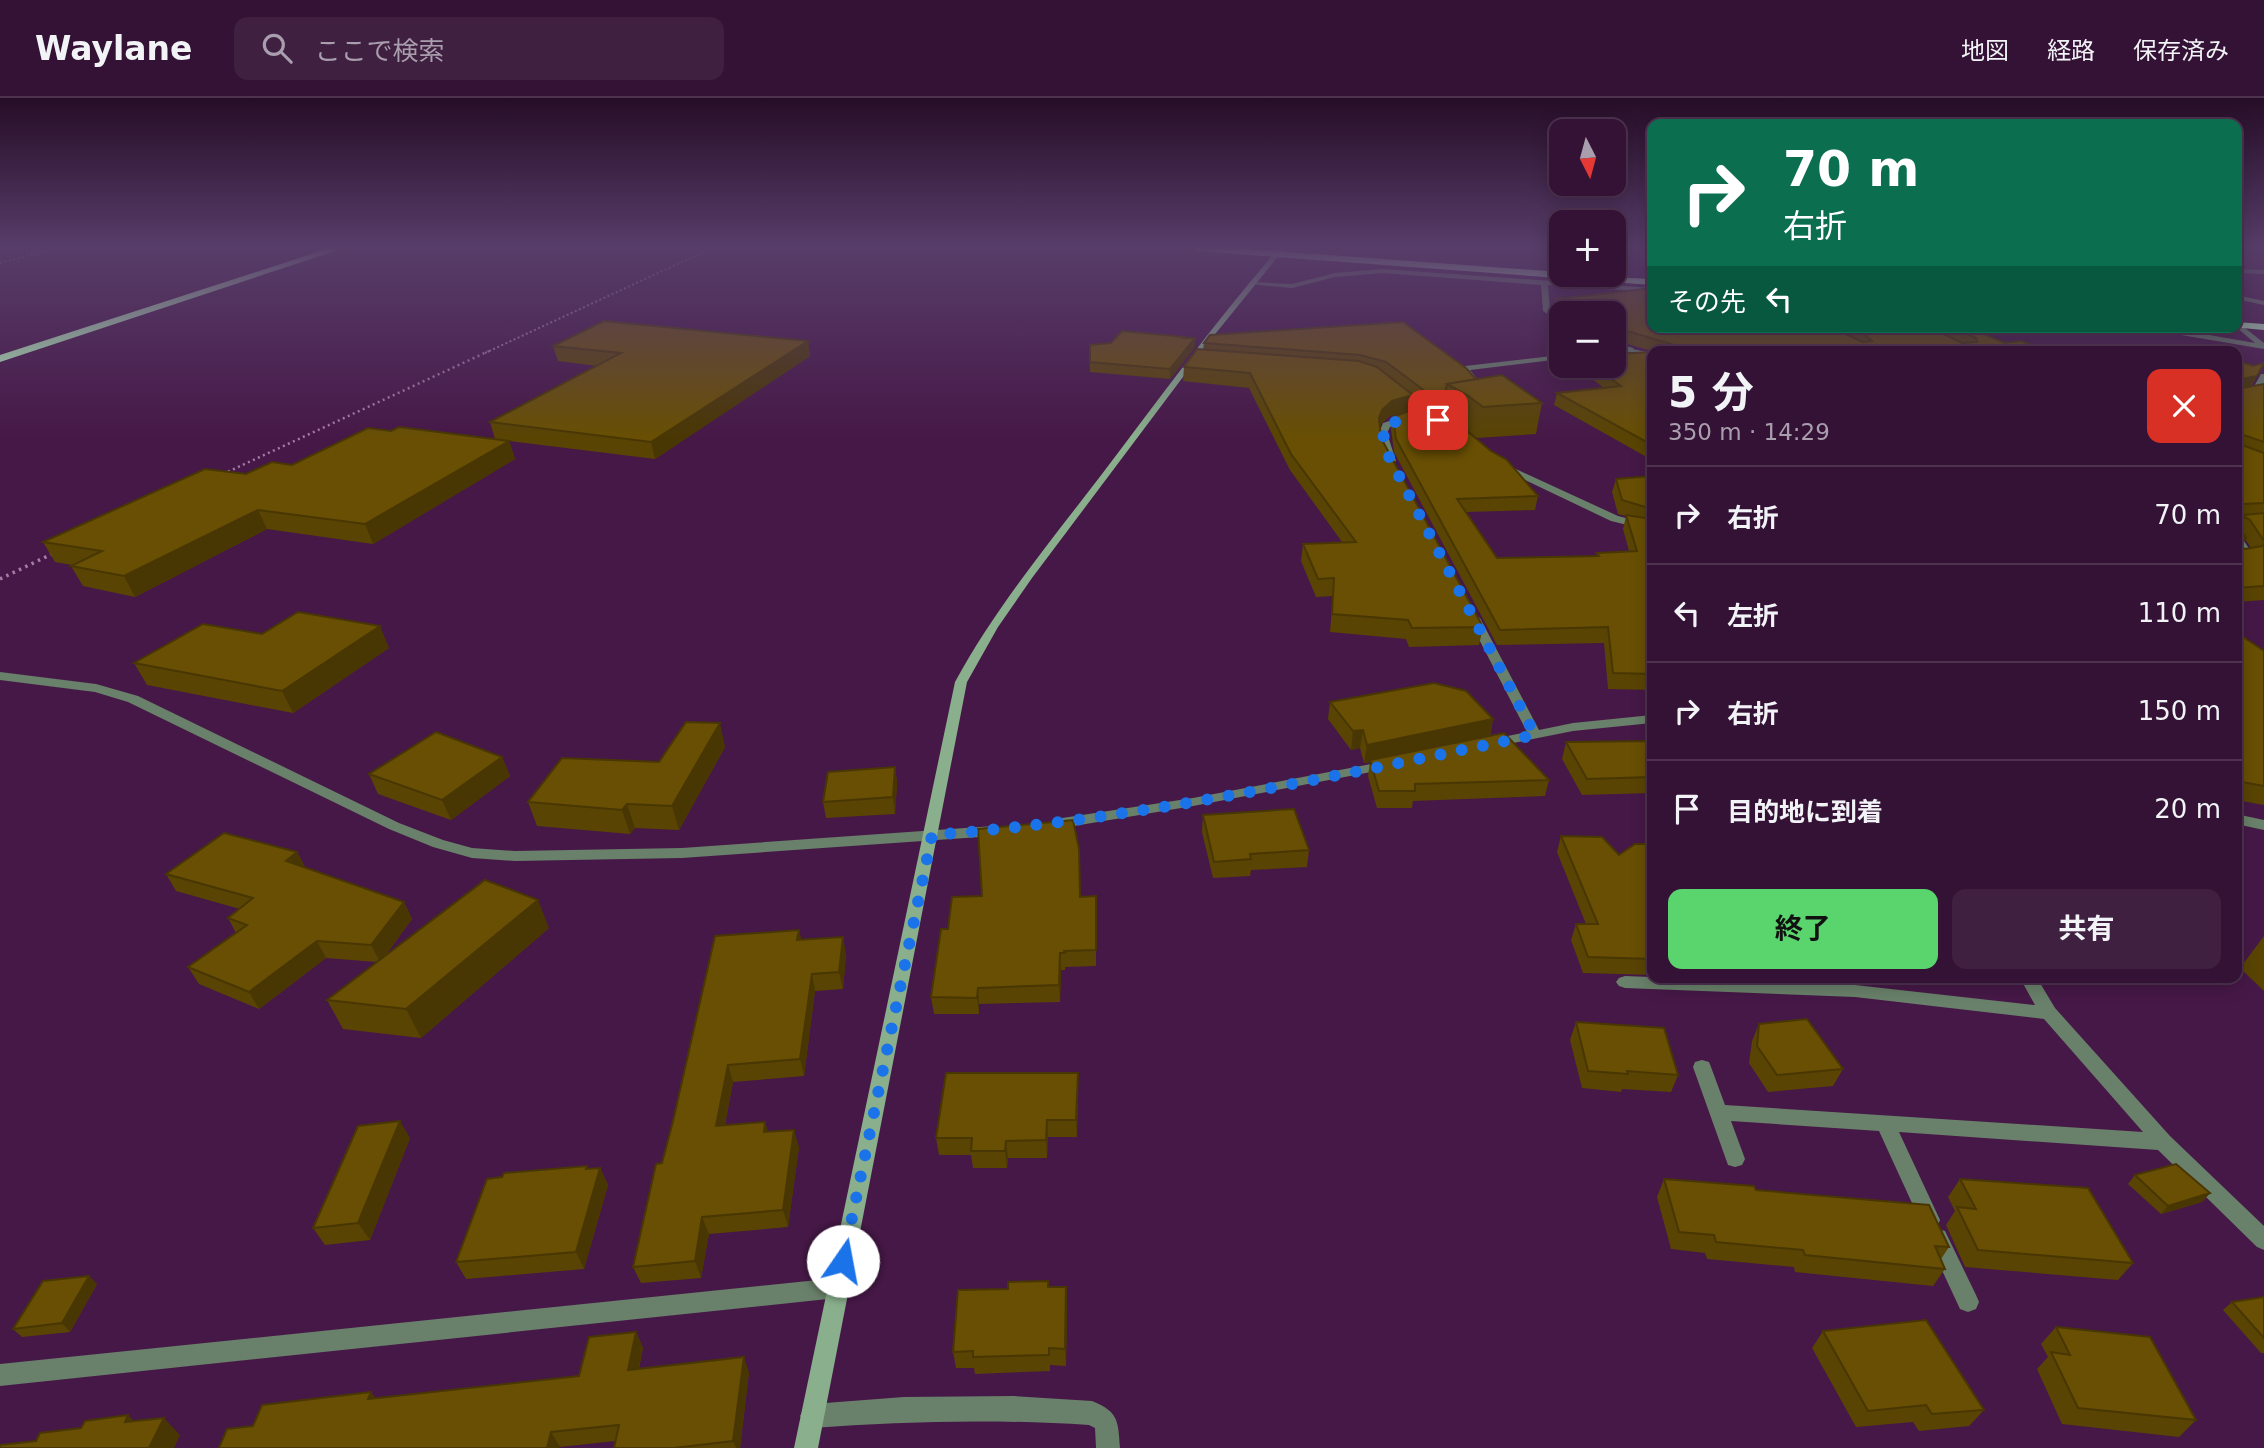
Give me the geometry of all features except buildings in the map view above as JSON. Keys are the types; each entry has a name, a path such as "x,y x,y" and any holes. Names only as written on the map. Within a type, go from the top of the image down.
{"highway":[{"path":"0,350 120,311"},
{"path":"0,359 147,311"},
{"path":"2242,321 2264,318"},
{"path":"2242,323 2264,327"}],"street":[{"path":"806,1448 961,682 982,641 1233,311"},
{"path":"2242,327 2264,347"},
{"path":"2188,333 2264,347"},
{"path":"1626,348 1647,354"},
{"path":"1626,351 1630,350"},
{"path":"1483,388 1465,368 1549,358"},
{"path":"2242,395 2255,392 2264,376"},
{"path":"1399,476 1387,453 1383,433 1386,425 1423,410 1469,406"},
{"path":"1423,410 1438,420"},
{"path":"1493,460 1543,489 1579,502 1625,524 1647,527"},
{"path":"2242,546 2249,556 2242,557"},
{"path":"1466,603 1535,735"},
{"path":"0,676 96,688 133,699 394,826 438,844 472,853 515,856 682,853 1015,829"},
{"path":"1483,746 1599,724 1647,719"},
{"path":"1039,826 1193,802 1405,762"},
{"path":"2242,820 2264,825"},
{"path":"1625,982 1647,983"},
{"path":"1651,983 1855,991 2049,1013"},
{"path":"2031,983 2049,1013 2163,1142 2264,1240"},
{"path":"1702,1067 1735,1159"},
{"path":"1718,1112 2163,1142"},
{"path":"1885,1123 1968,1302"},
{"path":"0,1375 837,1288"},
{"path":"812,1416 904,1409 1014,1408 1092,1413 1105,1422 1108,1448"}],"path":[{"path":"214,478 576,311"},
{"path":"0,579 63,549"}],"route":[{"path":"843,1261 932,835 1015,829 1100,818 1340,775 1535,735 1387,453 1383,433 1386,425 1427,412 1438,420"}]}
